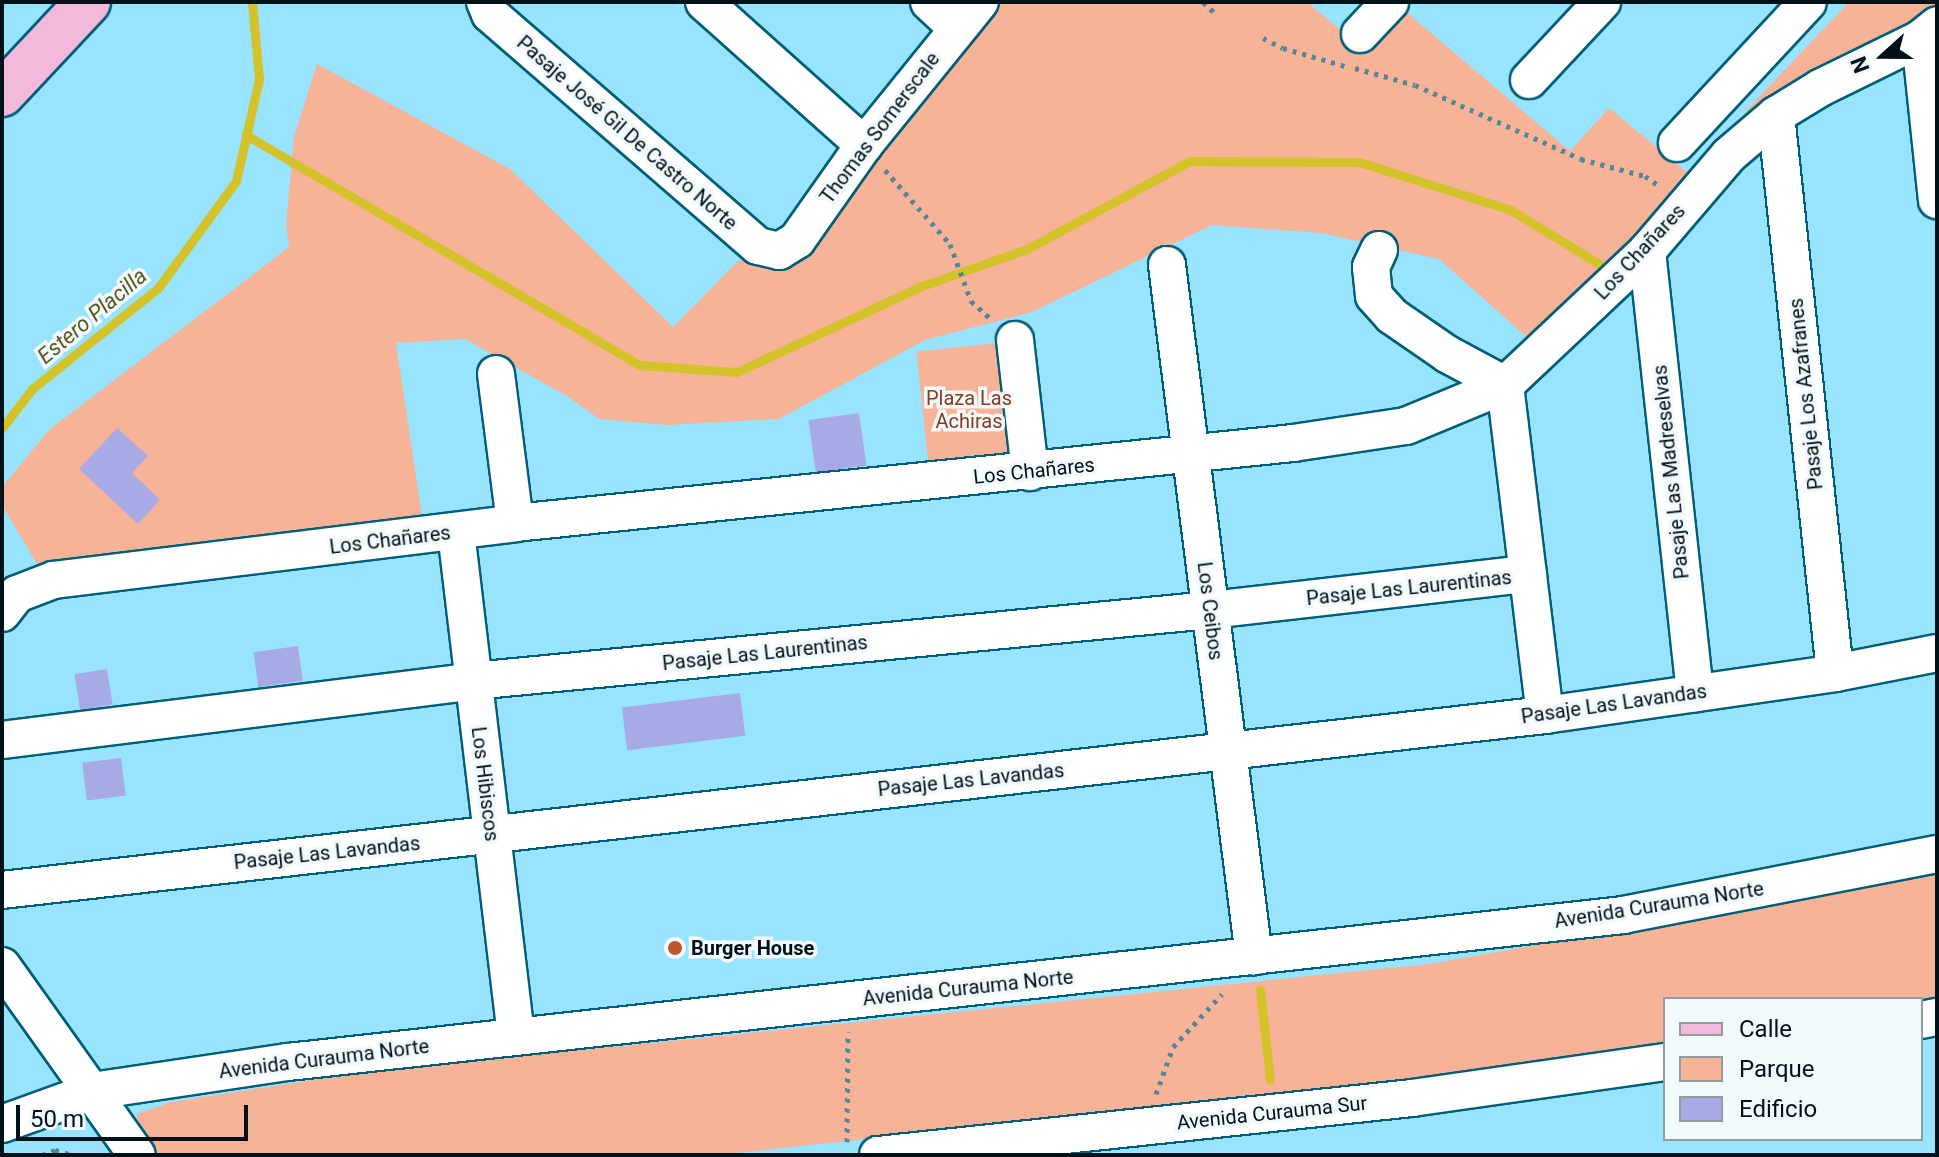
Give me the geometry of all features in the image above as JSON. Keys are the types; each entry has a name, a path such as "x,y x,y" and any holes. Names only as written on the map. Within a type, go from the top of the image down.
{"main road":[{"path":"2,94 88,2"}],"street":[{"name":"Pasaje José Gil De Castro Norte","path":"485,2 490,14 758,246 779,251"},
{"path":"704,2 864,145"},
{"path":"929,2 969,15"},
{"path":"1360,34 1390,2"},
{"path":"1529,80 1602,2"},
{"path":"1677,143 1808,2"},
{"name":"Thomas Somerscale","path":"779,251 797,240 864,145 969,15"},
{"path":"1928,32 1937,200"},
{"name":"Los Chañares","path":"2,613 17,594 54,580 515,523 1030,472 1406,426 1505,385 1647,251 1729,155 1776,115 1820,88 1928,32"},
{"name":"Pasaje Los Azafranes","path":"1776,115 1835,673"},
{"path":"1379,250 1371,267 1374,296 1392,316 1447,354 1505,385 1545,715"},
{"name":"Pasaje Las Madreselvas","path":"1647,251 1695,693"},
{"name":"Los Ceibos","path":"1167,265 1254,957"},
{"path":"1015,340 1030,472"},
{"path":"496,374 515,523"},
{"name":"Los Hibiscos","path":"456,532 516,1036"},
{"name":"Pasaje Las Laurentinas","path":"2,740 473,681 1210,610 1528,574"},
{"name":"Pasaje Las Lavandas","path":"2,890 1545,715 1835,673 1937,653"},
{"name":"Avenida Curauma Norte","path":"2,1124 93,1091 288,1062 1623,915 1937,854"},
{"path":"2,966 137,1155"},
{"name":"Avenida Curauma Sur","path":"878,1155 1145,1141 1663,1062"}],"path":[{"path":"1203,2 1215,13"},
{"path":"1263,38 1283,48 1415,85 1581,159 1645,176 1685,203"},
{"path":"864,145 950,244 971,301"},
{"path":"1145,1141 1173,1047 1254,957"},
{"path":"847,1155 848,1000"},
{"path":"42,1155 55,1150 72,1155"}],"green space":[{"path":"996,2 1307,2 1366,51 1404,10 1570,151 1609,108 1699,182 1537,346 1439,259 1321,233 1212,225 1032,312 925,340 779,419 667,425 599,419 567,396 465,339 396,343 422,516 37,564 2,505 2,487 50,429 289,247 286,224 294,137 317,64 510,169 673,327 738,261 781,256"},
{"path":"1849,2 1937,2 1937,9 1922,26 1776,94 1743,114"},
{"name":"Plaza Las Achiras","path":"1007,342 1020,467 930,477 916,352"},
{"path":"1937,874 1937,999 1923,1002 1923,997 1663,997 1663,1045 1471,1074 718,1155 155,1155 139,1136 137,1114 171,1102 364,1072 1429,964"}],"building":[{"path":"859,413 866,465 816,473 808,420"},
{"path":"117,428 148,456 132,473 160,500 138,524 79,469"},
{"path":"298,646 303,681 258,687 253,652"},
{"path":"107,669 113,705 80,710 74,674"},
{"path":"740,693 745,736 627,750 622,708"},
{"path":"121,758 126,796 87,800 82,763"}],"waterway":[{"name":"Estero Placilla","path":"2,428 32,389 158,288 236,181 259,79 252,2"},
{"path":"246,135 640,365 737,372 919,287 1027,249 1190,161 1359,162 1511,210 1612,272"},
{"path":"1260,990 1270,1079"}],"place":[{"name":"Burger House","path":"675,948"}]}
